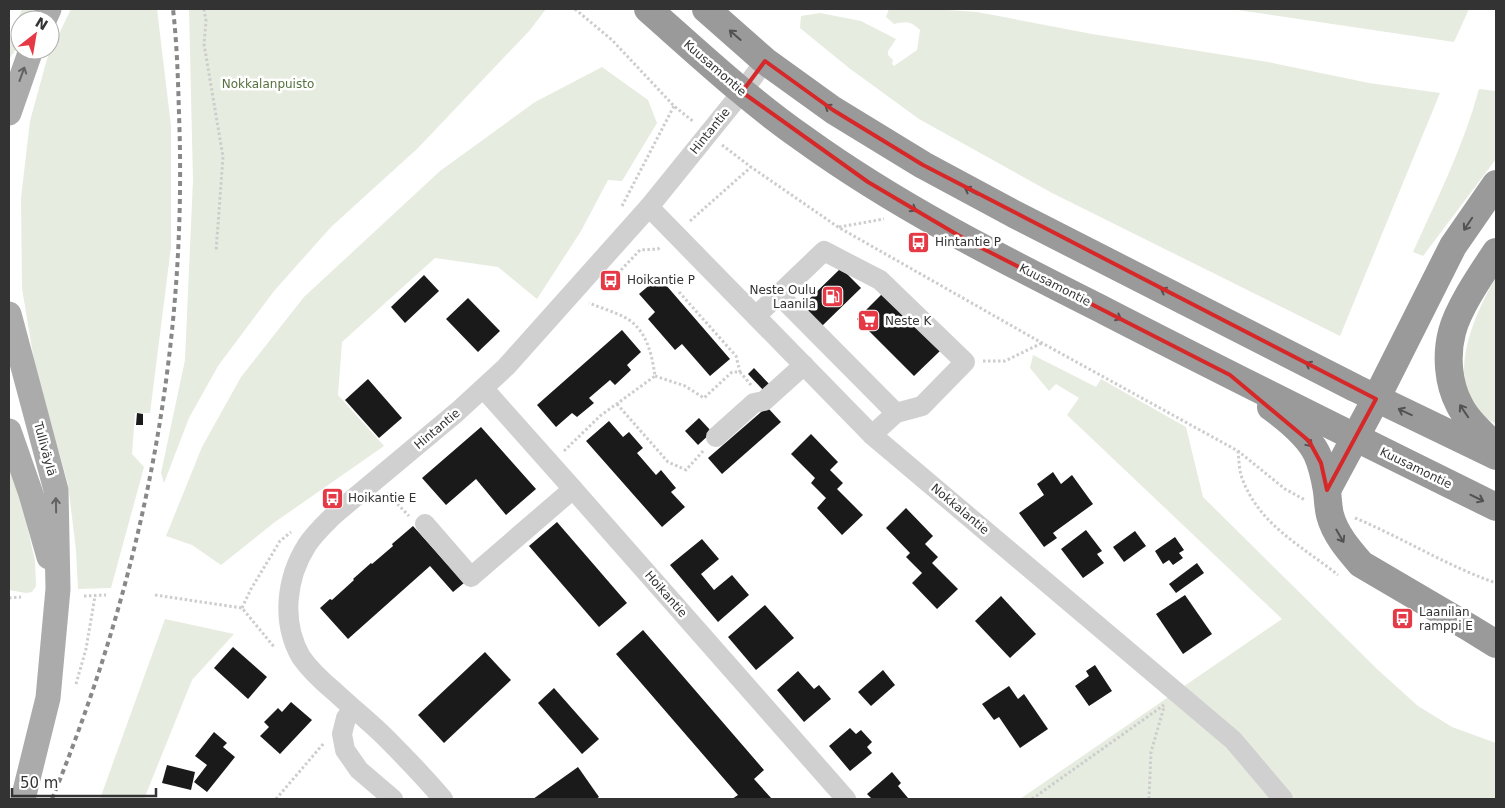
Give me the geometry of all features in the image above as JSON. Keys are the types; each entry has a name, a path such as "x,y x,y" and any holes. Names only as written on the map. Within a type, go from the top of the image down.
{"highway":[{"name":"Kuusamontie","path":"648,9 742,92 803,139 868,182 960,236 1354,438 1496,507"},
{"path":"706,9 765,61 833,110 923,165 1014,214 1366,393 1496,456"},
{"path":"1316,496 1354,438 1366,393 1390,371 1453,246 1496,184"},
{"path":"1496,252 1480,276 1462,310 1452,332 1448,355 1452,389 1459,404 1470,421 1496,447"},
{"path":"1230,375 1275,410 1308,441 1316,452 1321,463 1316,496 1329,514 1349,551 1361,564 1496,644"}],"main road":[{"path":"10,102 27,60"},
{"name":"Tulliväylä","path":"9,314 56,490 58,588 48,698 23,799"},
{"name":"Tulliväylä","path":"9,431 31,494 58,588"}],"street":[{"name":"Hintantie","path":"443,799 386,738 350,714 302,657 294,640 289,619 288,597 292,576 298,560 318,530 335,514 484,389 506,367 649,207 765,61"},
{"name":"Nokkalantie","path":"649,207 872,435 1233,740 1283,799"},
{"path":"756,316 824,251 880,280 965,362 922,406 896,413 872,435"},
{"path":"779,294 896,413"},
{"path":"716,437 754,403 764,401 804,365"},
{"name":"Hoikantie","path":"484,389 846,799"},
{"path":"425,524 471,576 573,488"},
{"path":"350,714 342,734 346,750 359,770 393,799"}],"path":[{"path":"204,9 206,21 204,44 222,157 216,252"},
{"path":"575,9 612,40 674,106 751,167 838,227 1042,343 1238,451 1285,489 1316,496"},
{"path":"621,207 674,106"},
{"path":"617,274 640,250 658,249 751,167"},
{"path":"838,227 884,219"},
{"path":"679,292 736,356 740,372 764,401"},
{"path":"583,310 595,297"},
{"path":"590,303 628,319 642,332 652,354 655,376"},
{"path":"965,362 1005,361 1042,343"},
{"path":"655,376 685,386 704,398 732,372 740,372"},
{"path":"551,464 600,416 655,376"},
{"path":"617,404 668,462 686,470 716,437"},
{"path":"1238,451 1242,477 1258,509 1287,538 1342,578"},
{"path":"380,499 387,493 415,523 425,524"},
{"path":"1350,516 1387,531 1470,574 1496,583"},
{"path":"242,608 251,589 280,541 294,529"},
{"path":"84,596 106,595"},
{"path":"76,684 86,649 94,596"},
{"path":"9,598 21,597"},
{"path":"1032,799 1165,704 1151,752 1149,799"},
{"path":"276,799 350,714"}],"highlighted area":[{"path":"765,61 833,110 923,165 1376,399 1327,490 1321,463 1309,441 1230,375 968,241 868,182 742,92"}],"green space":[{"path":"71,9 157,9 171,126 171,247 150,413 135,413 132,454 144,467 111,588 78,589 76,550 68,484 35,367 22,288 21,198 30,121 47,60 60,60 60,32"},
{"name":"Nokkalanpuisto","path":"189,9 546,9 530,30 418,148 331,227 274,291 218,366 189,418 164,483 161,473 185,360 193,180"},
{"path":"889,9 977,12 1092,34 1268,62 1369,83 1440,93 1340,336 1052,193 919,119 849,68 800,28 801,16 820,13 861,21 896,39 888,51 894,66 917,50 920,30 908,22 894,24 886,17"},
{"path":"1231,9 1469,9 1454,42"},
{"path":"10,39 9,59 9,41"},
{"path":"602,67 648,100 657,123 622,181 608,180 581,231 537,299 498,267 435,258 342,342 338,395 384,446 275,522 221,565 192,545 166,536 202,447 241,377 304,297 440,171 535,102"},
{"path":"1479,89 1496,91 1496,159 1423,256 1413,252 1458,151"},
{"path":"1496,277 1496,424 1478,411 1468,394 1464,375 1465,355 1470,334"},
{"path":"1033,355 1096,387 1101,379 1186,427 1203,497 1377,669 1418,706 1452,727 1496,743 1496,799 1020,799 1282,619 1067,415 1079,398 1056,384 1049,391 1030,368"},
{"path":"9,465 21,499 35,561 36,586 32,592 26,593 9,590"},
{"path":"165,619 234,634 192,680 144,799 100,799"}],"building":[{"path":"841,268 861,288 822,326 802,306"},
{"path":"424,275 439,291 405,323 391,307"},
{"path":"659,277 730,359 710,376 682,344 675,350 648,319 655,312 639,294"},
{"path":"882,294 940,351 914,376 857,319"},
{"path":"468,298 500,331 478,352 446,319"},
{"path":"622,330 641,352 627,365 631,370 615,385 610,380 589,398 594,403 577,417 572,413 556,427 537,405"},
{"path":"754,368 772,387 766,393 748,374"},
{"path":"368,379 402,418 379,438 345,400"},
{"path":"767,407 781,422 722,474 708,458"},
{"path":"137,413 143,414 143,425 136,425"},
{"path":"699,418 712,432 698,445 685,431"},
{"path":"609,421 623,437 629,432 643,448 637,453 656,475 661,470 676,488 671,492 685,507 662,527 586,441"},
{"path":"481,427 536,489 506,515 476,479 446,505 422,478"},
{"path":"811,434 838,462 830,470 843,483 837,489 863,515 842,535 817,508 826,498 811,483 815,478 791,454"},
{"path":"1053,472 1061,484 1072,475 1093,504 1053,533 1057,538 1044,547 1019,513 1044,495 1037,484"},
{"path":"906,508 933,536 925,544 938,557 932,563 958,589 937,609 912,583 922,573 906,557 910,553 886,528"},
{"path":"557,522 627,603 599,627 529,546"},
{"path":"413,526 464,583 453,592 430,566 348,639 320,608 330,599 332,600"},
{"path":"1086,530 1102,551 1097,554 1104,563 1083,578 1061,549"},
{"path":"1135,531 1146,546 1124,562 1113,547"},
{"path":"1175,537 1184,550 1179,553 1183,558 1173,565 1169,560 1163,564 1155,551"},
{"path":"702,539 719,559 701,574 714,590 732,575 749,595 718,622 670,565"},
{"path":"1197,563 1204,573 1176,593 1169,584"},
{"path":"1185,595 1212,634 1183,654 1156,614"},
{"path":"1001,596 1036,634 1010,658 975,621"},
{"path":"765,605 794,638 756,670 728,637"},
{"path":"643,630 764,770 754,779 772,799 732,799 738,795 616,654"},
{"path":"233,647 267,677 248,699 214,668"},
{"path":"485,652 511,680 444,743 418,715"},
{"path":"1095,665 1112,691 1089,706 1075,686 1089,676 1086,671"},
{"path":"883,670 895,685 871,706 858,692"},
{"path":"798,671 814,689 819,685 831,699 804,722 777,690"},
{"path":"1009,686 1018,699 1024,694 1048,729 1020,748 999,717 994,720 982,704"},
{"path":"554,688 599,739 582,754 538,703"},
{"path":"291,702 312,720 280,754 260,736 269,727 264,722 278,708 282,712"},
{"path":"850,728 856,734 861,730 872,742 867,747 872,753 850,771 829,746"},
{"path":"214,732 227,743 223,747 235,757 207,792 194,782 207,765 195,756"},
{"path":"167,765 195,772 191,790 162,783"},
{"path":"578,767 599,797 596,799 533,799"},
{"path":"892,772 901,783 898,786 908,798 872,799 867,794"}],"railway":[{"path":"52,799 84,716 111,633 134,549 153,463 167,377 176,290 180,202 179,114 173,9"}],"place":[{"name":"Hintantie P","path":"919,242"},
{"name":"Hoikantie P","path":"611,280"},
{"name":"Neste Oulu Laanila","path":"832,297"},
{"name":"Neste K","path":"869,321"},
{"name":"Hoikantie E","path":"332,498"},
{"name":"Laanilan ramppi E","path":"1403,619"}]}
